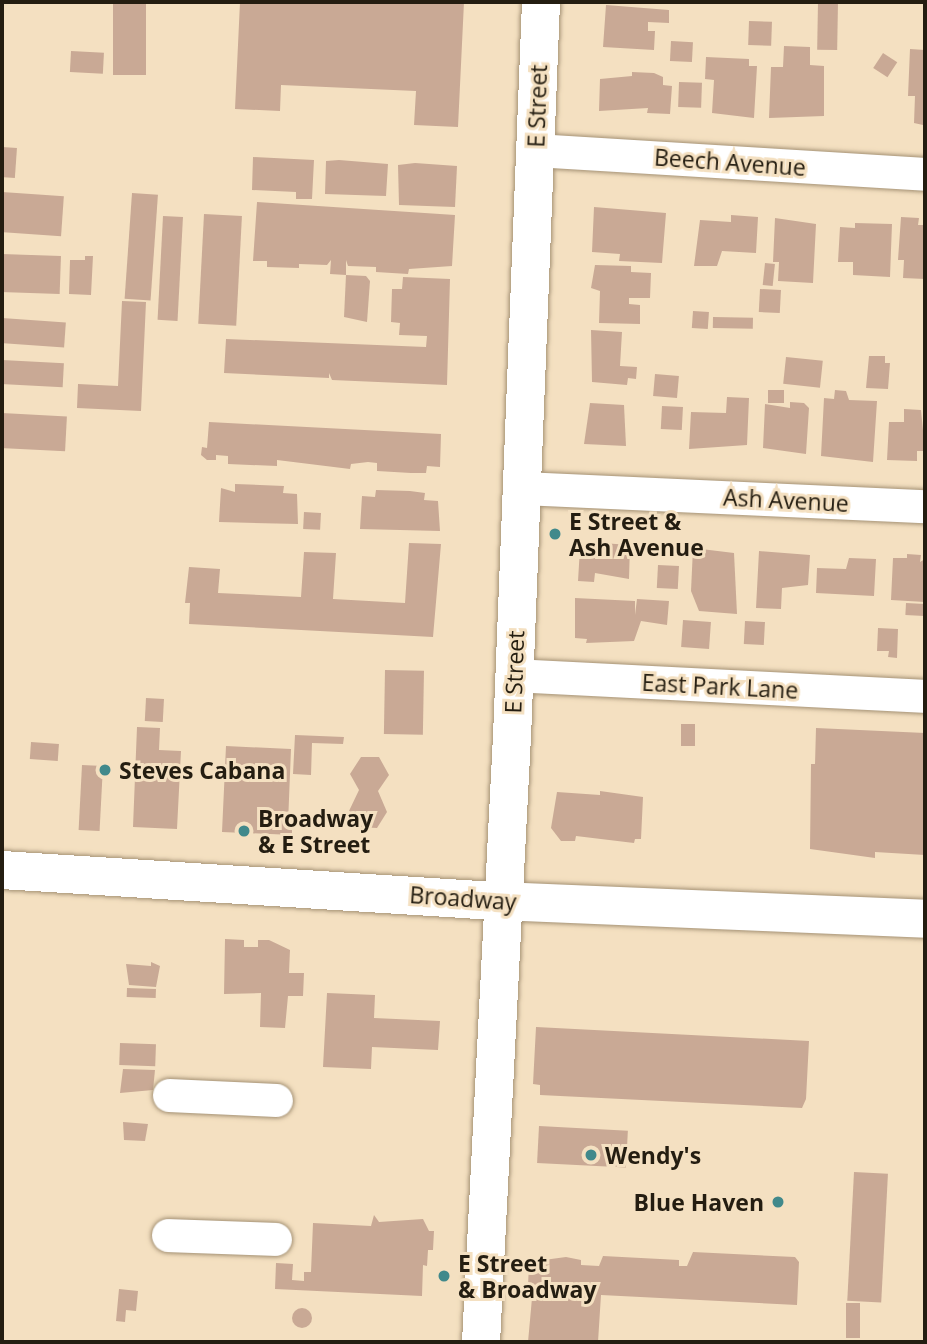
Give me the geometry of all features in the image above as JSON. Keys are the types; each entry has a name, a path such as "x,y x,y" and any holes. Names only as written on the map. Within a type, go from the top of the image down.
{"main road":[{"name":"E Street","path":"481,1342 500,901 514,675 541,2"},
{"name":"Broadway","path":"2,870 500,901 925,919"}],"street":[{"name":"Beech Avenue","path":"535,150 925,174"},
{"name":"Ash Avenue","path":"522,488 925,506"},
{"name":"East Park Lane","path":"514,675 925,696"},
{"path":"169,1095 276,1100"},
{"path":"168,1234 275,1239"}],"building":[{"path":"113,2 146,2 146,75 113,75"},
{"path":"240,2 464,2 458,127 414,125 416,91 281,85 280,111 235,109"},
{"path":"818,2 838,2 837,50 817,50"},
{"path":"606,5 669,10 669,23 648,22 648,31 655,31 654,50 603,47"},
{"path":"749,21 772,22 771,46 748,45"},
{"path":"671,41 693,42 692,62 670,61"},
{"path":"784,46 810,47 810,65 824,66 824,116 769,118 771,67 783,67"},
{"path":"910,49 925,50 923,125 914,123 915,96 908,96"},
{"path":"71,51 104,53 103,74 70,72"},
{"path":"883,53 897,62 887,77 873,68"},
{"path":"706,57 749,59 749,66 757,66 754,118 712,113 714,80 705,79"},
{"path":"632,72 654,73 663,77 663,85 672,86 670,114 647,113 648,108 599,111 600,79 632,76"},
{"path":"679,82 702,83 701,108 678,107"},
{"path":"2,147 17,148 15,178 2,177"},
{"path":"253,157 314,160 312,199 296,199 296,192 252,190"},
{"path":"326,161 388,164 386,196 325,194"},
{"path":"415,163 457,166 455,207 399,205 398,165"},
{"path":"2,192 64,196 61,236 2,232"},
{"path":"132,193 158,195 151,301 125,299"},
{"path":"257,202 455,215 452,266 409,269 408,274 376,272 376,267 348,266 346,260 346,275 330,274 331,260 327,265 267,267 267,261 253,261"},
{"path":"594,207 666,213 662,263 619,261 620,254 592,252"},
{"path":"204,214 242,216 236,326 198,324"},
{"path":"731,215 758,217 756,253 722,251 717,266 694,266 700,220 731,222"},
{"path":"163,216 183,217 178,321 158,320"},
{"path":"901,217 919,218 918,225 925,225 925,279 903,278 904,260 898,260"},
{"path":"775,218 816,224 813,283 778,281 779,262 773,262"},
{"path":"855,223 892,224 890,277 853,275 853,262 838,262 840,227 855,228"},
{"path":"2,254 61,256 60,294 2,292"},
{"path":"85,256 93,256 91,295 69,294 70,260 85,260"},
{"path":"765,263 775,264 773,286 763,285"},
{"path":"595,265 631,266 631,272 651,273 650,298 629,298 629,304 640,305 640,324 599,323 600,291 591,288"},
{"path":"346,275 366,276 370,281 367,322 344,317"},
{"path":"403,277 450,279 447,385 332,380 329,373 329,378 224,373 226,339 426,347 427,336 399,335 400,323 391,322 392,289 402,289"},
{"path":"760,289 781,290 780,313 759,312"},
{"path":"122,301 146,302 141,411 77,408 78,384 118,386"},
{"path":"693,311 709,312 708,329 692,328"},
{"path":"713,317 753,318 753,329 713,328"},
{"path":"2,318 66,322 64,347 2,343"},
{"path":"591,330 622,332 620,366 637,367 636,379 628,378 627,385 592,382"},
{"path":"869,356 885,356 885,363 890,363 888,389 866,388"},
{"path":"786,357 823,361 820,388 783,384"},
{"path":"2,360 64,363 63,387 2,384"},
{"path":"655,374 679,376 677,398 653,396"},
{"path":"768,390 784,390 784,403 768,403"},
{"path":"835,390 846,391 849,400 877,401 873,462 821,456 824,398 834,399"},
{"path":"727,397 749,398 747,445 689,449 691,412 726,413"},
{"path":"790,402 804,403 809,408 806,454 763,448 765,404 790,408"},
{"path":"590,403 624,405 626,446 584,444"},
{"path":"662,406 683,407 682,430 661,429"},
{"path":"904,409 921,410 925,451 917,451 917,461 887,460 889,422 904,422"},
{"path":"2,413 67,416 65,451 2,448"},
{"path":"209,422 441,434 440,467 427,466 426,473 411,473 377,471 377,463 368,462 351,464 350,469 277,460 277,466 228,464 228,456 216,455 216,460 207,460 201,455 202,447 207,448"},
{"path":"235,484 284,486 283,493 297,494 298,524 219,522 221,488 235,492"},
{"path":"376,490 425,493 424,500 438,501 440,531 360,529 362,496 375,497"},
{"path":"304,512 321,513 320,530 303,529"},
{"path":"409,543 441,544 433,637 189,624 190,603 185,603 189,567 220,569 218,593 301,597 304,552 336,553 333,599 405,603"},
{"path":"602,543 630,545 629,579 595,573 594,582 578,581 580,548 602,549"},
{"path":"693,548 734,553 737,614 699,611 691,591"},
{"path":"759,551 810,555 808,585 782,588 781,609 756,608"},
{"path":"907,554 921,555 920,562 925,559 925,602 891,600 893,558 907,558"},
{"path":"849,558 876,559 874,596 816,593 817,568 846,569"},
{"path":"658,565 679,566 678,589 657,588"},
{"path":"575,598 635,601 635,615 637,599 669,601 667,625 641,621 634,641 586,643 587,639 575,638"},
{"path":"906,603 925,604 924,616 905,615"},
{"path":"683,620 711,622 709,649 681,647"},
{"path":"745,621 765,622 764,645 744,644"},
{"path":"878,628 898,629 897,658 888,657 889,651 877,651"},
{"path":"385,670 424,671 423,735 384,734"},
{"path":"146,698 164,699 163,722 145,721"},
{"path":"681,724 695,724 695,746 681,746"},
{"path":"137,727 160,728 159,750 181,751 177,829 133,827"},
{"path":"816,728 925,733 925,855 875,852 875,858 810,849 811,764 815,764"},
{"path":"295,735 344,737 343,744 312,743 311,775 293,774"},
{"path":"31,742 59,744 58,761 30,759"},
{"path":"226,746 291,749 288,824 292,824 292,835 222,832"},
{"path":"361,757 379,757 389,775 378,791 387,812 377,828 358,827 349,811 359,790 350,774"},
{"path":"82,765 103,766 100,831 79,830"},
{"path":"600,791 643,797 641,839 635,839 634,843 576,836 575,841 561,841 551,828 557,792 600,795"},
{"path":"225,939 244,940 244,947 258,947 258,940 269,940 290,950 289,973 304,973 303,996 288,996 285,1028 260,1027 261,993 224,994"},
{"path":"151,962 160,966 156,987 129,985 126,964 151,966"},
{"path":"127,988 156,989 156,998 127,997"},
{"path":"327,993 375,995 374,1018 440,1021 438,1050 372,1047 371,1069 323,1067"},
{"path":"536,1027 809,1041 806,1099 802,1108 540,1095 540,1085 533,1084"},
{"path":"120,1043 156,1044 155,1066 119,1065"},
{"path":"123,1069 155,1070 153,1090 120,1093"},
{"path":"123,1122 148,1124 145,1141 124,1140"},
{"path":"539,1126 628,1131 626,1168 537,1163"},
{"path":"854,1172 888,1174 881,1303 847,1301"},
{"path":"374,1215 379,1222 423,1219 429,1231 434,1231 433,1250 428,1250 427,1266 423,1265 422,1296 275,1289 276,1263 293,1264 292,1280 304,1281 304,1272 311,1272 313,1223 371,1226"},
{"path":"693,1252 795,1257 799,1262 797,1305 601,1295 598,1342 528,1342 533,1287 528,1287 529,1262 566,1257 581,1260 581,1265 599,1266 603,1256 679,1260 679,1266 687,1266"},
{"path":"119,1289 138,1291 136,1311 126,1310 125,1322 116,1321"},
{"path":"846,1303 860,1303 860,1338 846,1338"},
{"path":"302,1308 309,1311 312,1318 309,1325 302,1328 295,1325 292,1318 295,1311"}],"place":[{"name":"E Street & Ash Avenue","path":"555,534"},
{"name":"Steves Cabana","path":"105,770"},
{"name":"Broadway & E Street","path":"244,831"},
{"name":"Wendy's","path":"591,1155"},
{"name":"Blue Haven","path":"778,1202"},
{"name":"E Street & Broadway","path":"444,1276"}]}
